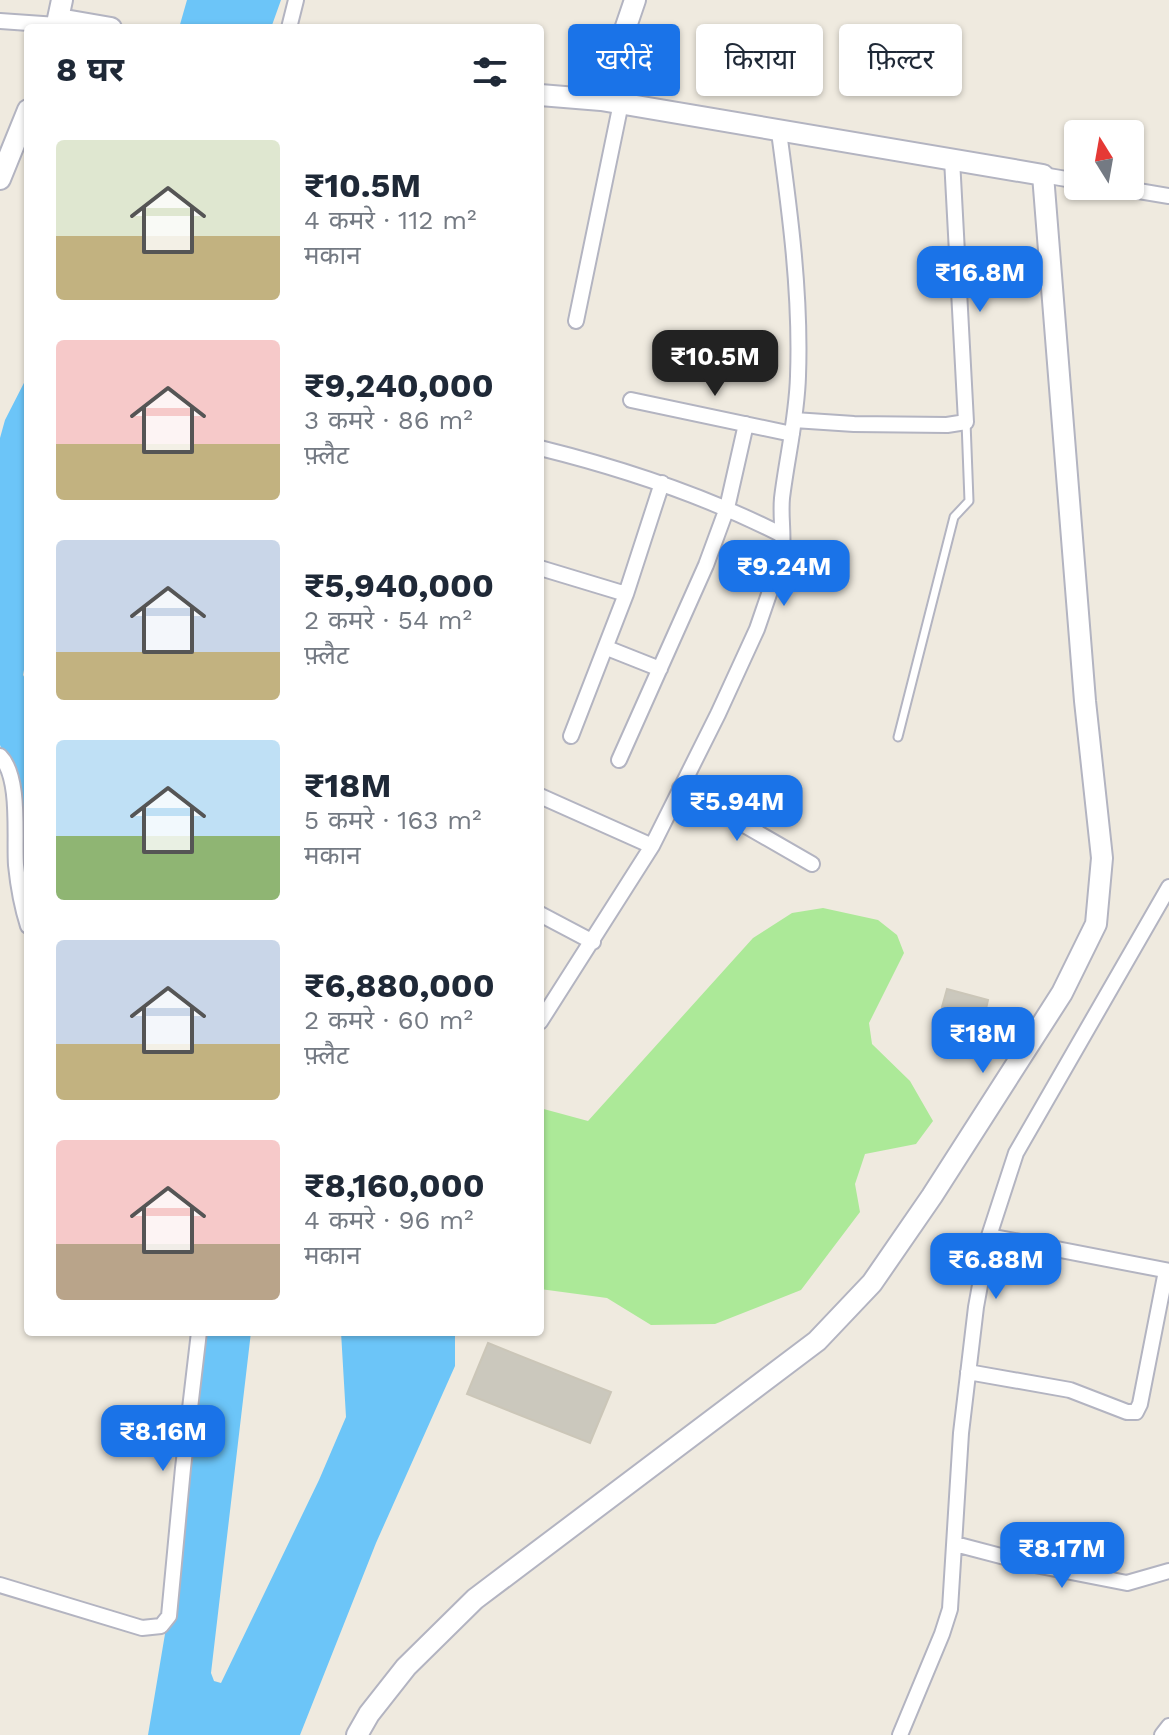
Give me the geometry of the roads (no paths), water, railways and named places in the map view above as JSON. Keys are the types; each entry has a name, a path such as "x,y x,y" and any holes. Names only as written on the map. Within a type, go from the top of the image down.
{"street":[{"path":"290,24 296,0"},
{"path":"576,321 611,101 635,0"},
{"path":"0,21 59,18 90,24"},
{"path":"544,95 611,101 1064,179"},
{"path":"0,179 24,120"},
{"path":"544,1016 652,846 757,629 781,559 782,502 793,427 799,317 779,132"},
{"path":"631,400 746,424 793,427 947,425 966,422 952,159"},
{"path":"357,1735 369,1714 406,1667 475,1599 817,1341 872,1283 1054,1006 1096,924 1102,858 1085,701 1043,175"},
{"path":"1144,192 1169,196"},
{"path":"619,760 706,565 727,508 746,424"},
{"path":"544,449 610,465 662,483 727,508 782,535"},
{"path":"571,736 607,648 662,483"},
{"path":"544,569 626,594"},
{"path":"607,648 660,669"},
{"path":"0,756 11,779 16,868 24,907"},
{"path":"680,788 812,864"},
{"path":"544,798 652,846"},
{"path":"900,1735 950,1609 961,1433 989,1236 1016,1153 1169,887"},
{"path":"544,916 593,942"},
{"path":"968,1372 1070,1390 1127,1412 1136,1412 1168,1271 989,1236"},
{"path":"0,1585 142,1628 161,1626 169,1616 199,1336"},
{"path":"955,1544 1035,1565 1127,1583 1169,1571"},
{"path":"1162,1735 1169,1726"}],"lane":[{"path":"898,737 954,517 969,501 966,422"}],"water":[{"path":"187,0 281,0 272,24 180,24"},
{"path":"24,383 24,853 10,770 0,745 0,438 5,420"},
{"path":"203,1336 251,1336 211,1673 214,1681 221,1683 346,1417 341,1336 455,1336 455,1366 376,1543 300,1735 148,1735 165,1634"}]}
